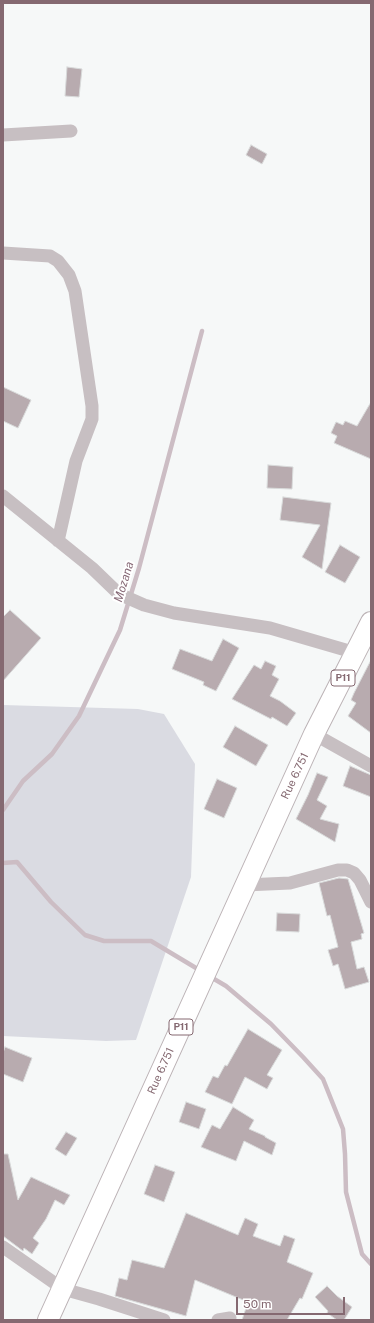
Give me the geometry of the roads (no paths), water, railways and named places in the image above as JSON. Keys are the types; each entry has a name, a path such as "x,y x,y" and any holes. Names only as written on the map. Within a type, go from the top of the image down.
{"main road":[{"name":"P11","path":"314,734 371,622"},
{"name":"Rue 6.751","path":"48,1320 314,734"}],"street":[{"path":"3,134 71,131"},
{"path":"3,253 50,256 58,261 69,275 75,291 92,406 92,418 76,461 58,541"},
{"path":"3,496 92,568 119,594 144,605 174,613 270,628 356,653"},
{"path":"314,734 371,766"},
{"path":"245,885 290,883 338,870 347,870 354,873 360,880 371,902"},
{"path":"3,1247 63,1289 164,1320"}],"waterway":[{"name":"Mozana","path":"3,810 23,781 52,754 79,716 120,630 139,568 202,331"},
{"path":"3,863 17,862 51,902 85,935 104,941 151,941 201,971"},
{"path":"209,976 226,986 271,1024 323,1079 343,1129 346,1192 362,1254 371,1264"}]}
